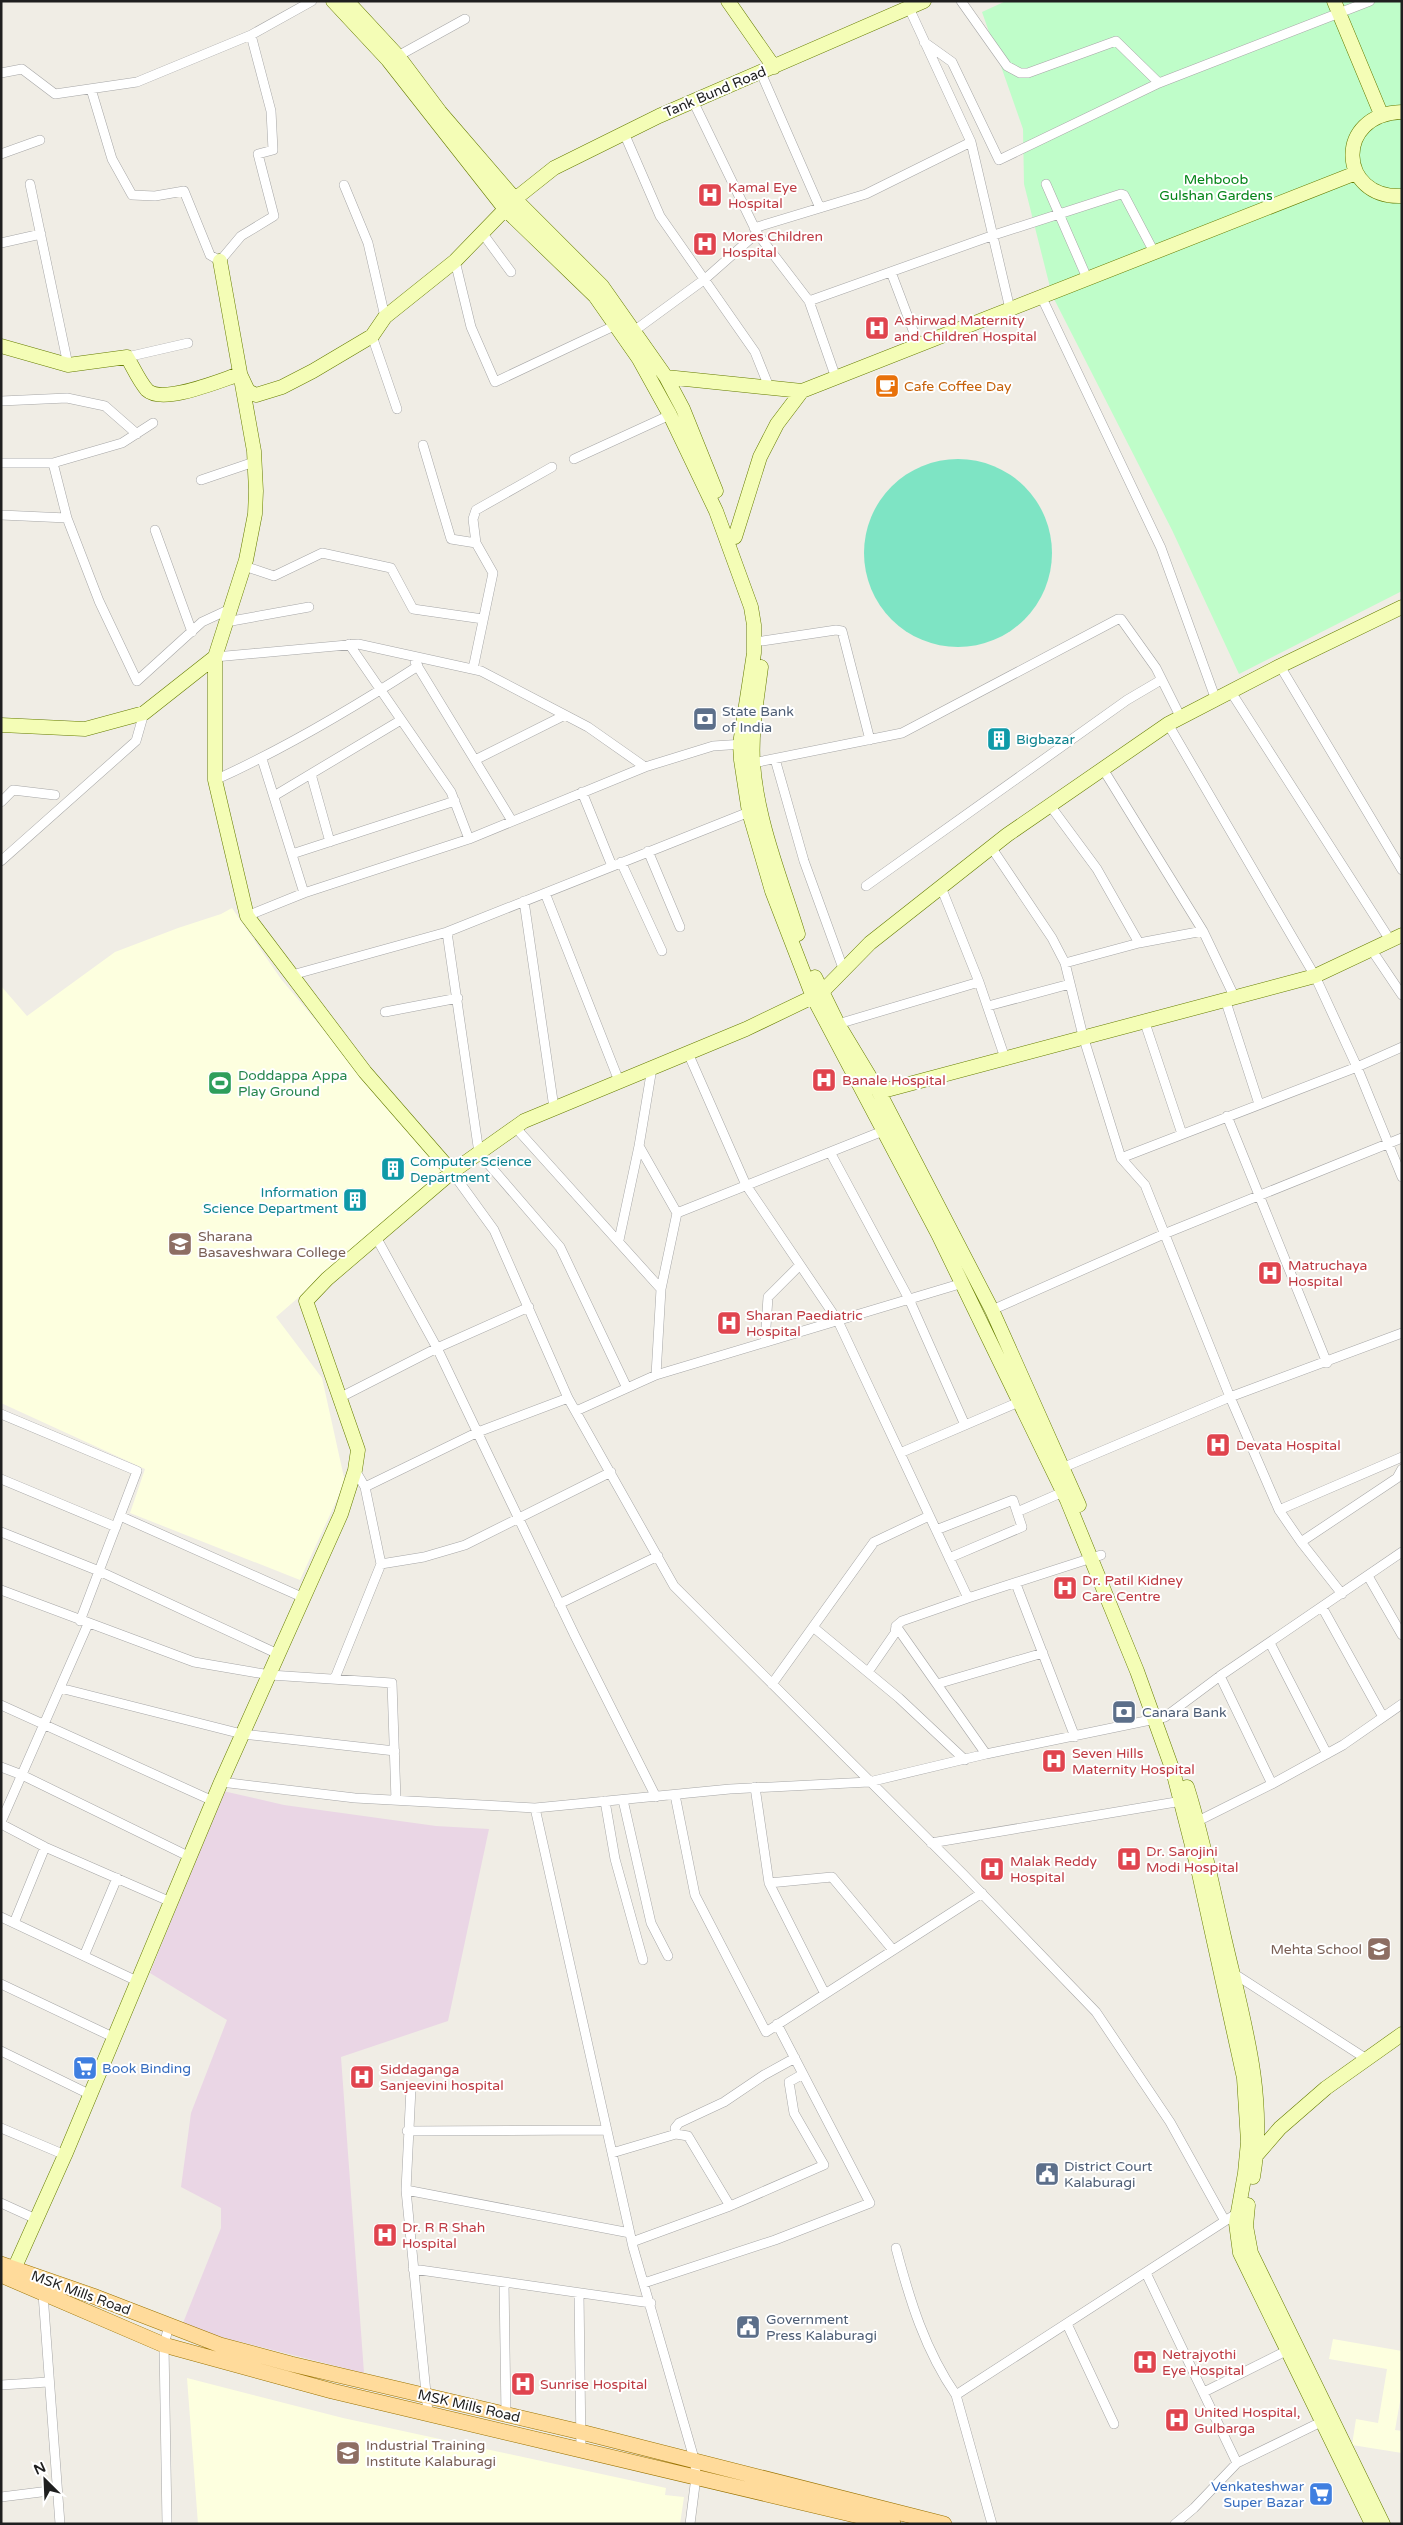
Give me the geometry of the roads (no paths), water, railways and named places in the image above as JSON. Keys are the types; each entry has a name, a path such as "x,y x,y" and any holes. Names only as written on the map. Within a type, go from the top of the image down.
{"main road":[{"path":"333,1 388,60 510,204 580,280 616,325 639,359 670,415 716,511 751,606 754,625 754,653 744,787 749,812 772,891 817,995 882,1131 963,1283 1019,1402 1058,1470 1063,1492 1096,1557"},
{"path":"347,1 398,56 510,204 602,286 666,377 684,409 735,537 760,616 762,641 747,744 753,763 761,813 817,995 838,1024 879,1092 992,1310 1096,1557 1160,1718 1192,1823 1203,1868 1226,1974 1244,2078 1247,2112 1246,2167 1242,2211 1251,2254 1383,2524"},
{"path":"728,1 767,70"},
{"name":"Tank Bund Road","path":"372,336 385,317 455,261 510,204 554,168 624,133 924,1"},
{"path":"1336,8 1381,114"},
{"path":"1402,112 1381,114 1365,124 1355,138 1352,155 1356,173 1368,188 1387,197 1402,196"},
{"path":"666,377 802,391 1356,173"},
{"path":"220,261 254,462 255,514 244,566 214,657 215,780 247,916 365,1072 452,1172"},
{"path":"240,374 248,391 256,395 268,392 314,371 372,336"},
{"path":"1,346 68,365 127,357 148,390 156,395 181,392 240,374"},
{"path":"735,537 760,457 777,424 802,391"},
{"path":"6,2272 36,2219 91,2095 221,1782 341,1514 355,1470 358,1450 306,1301 327,1279 452,1172 524,1121 746,1029 817,995 844,971 870,943 991,847 1049,804 1103,770 1168,724 1280,666 1402,607"},
{"path":"1,725 85,729 144,713 214,657"},
{"path":"879,1092 1083,1036 1315,976 1396,937"},
{"path":"1160,1718 1182,1801 1192,1823"},
{"path":"1226,1974 1255,2076 1256,2156 1236,2233 1240,2253 1286,2351 1372,2524"},
{"path":"1246,2167 1280,2128 1326,2088 1364,2058 1402,2034"},
{"name":"MSK Mills Road","path":"6,2272 43,2294 164,2345 332,2391 581,2450 696,2469 944,2524"},
{"name":"MSK Mills Road","path":"6,2272 93,2296 229,2347 581,2432 696,2469 886,2523"}],"street":[{"path":"1,73 22,69 55,94 137,82 251,35 312,1"},
{"path":"961,1 1007,66 1020,73 1028,73 1116,41 1159,83"},
{"path":"924,42 952,62 999,160 1159,83 1336,8 1370,1"},
{"path":"909,8 971,142 1010,309"},
{"path":"398,56 465,19"},
{"path":"91,89 112,159 132,195 155,196 184,191 210,255 220,261 241,236 274,216 258,154 273,150 271,110 251,35"},
{"path":"767,70 820,208"},
{"path":"693,102 756,230 809,301 836,378"},
{"path":"624,133 660,216 755,352 769,387"},
{"path":"1,154 40,140"},
{"path":"634,332 705,279 756,230 866,194 971,142"},
{"path":"30,184 68,365"},
{"path":"1046,184 1087,278"},
{"path":"344,185 368,243 385,317"},
{"path":"809,301 994,235 1124,194 1154,252"},
{"path":"1,243 41,234"},
{"path":"483,234 511,272"},
{"path":"455,261 471,327 495,382 616,325"},
{"path":"891,272 919,346"},
{"path":"1041,296 1161,548 1216,700"},
{"path":"372,336 397,409"},
{"path":"127,357 188,343"},
{"path":"1,402 68,398 105,406 138,434"},
{"path":"574,459 670,415"},
{"path":"1,463 53,462 122,443 154,424"},
{"path":"423,445 451,539 476,543"},
{"path":"53,462 67,518 99,601 137,681 202,622 228,616 309,607"},
{"path":"201,480 254,462"},
{"path":"473,669 493,573 476,543 473,519 476,510 552,467"},
{"path":"1,515 67,518"},
{"path":"155,530 192,632"},
{"path":"244,566 274,576 322,553 391,568 413,610 483,620"},
{"path":"753,763 902,733 1118,618 1121,619 1151,660 1181,718"},
{"path":"762,641 836,630 842,631 870,740"},
{"path":"349,644 451,792 469,839"},
{"path":"214,657 358,644 481,671 588,727 645,767"},
{"path":"411,655 512,821"},
{"path":"215,780 262,759 418,666"},
{"path":"1280,666 1402,870"},
{"path":"866,886 1127,700 1161,680"},
{"path":"1231,692 1396,937"},
{"path":"1,861 136,741 144,713"},
{"path":"475,760 565,715"},
{"path":"274,796 401,720"},
{"path":"1168,724 1315,976 1390,1143 1402,1177"},
{"path":"247,916 304,893 469,839 645,767 713,746 747,744"},
{"path":"262,759 304,893"},
{"path":"775,759 804,861 844,971"},
{"path":"1103,770 1203,931 1230,997 1259,1104"},
{"path":"311,774 330,842"},
{"path":"1,802 13,790 55,795"},
{"path":"582,792 612,866"},
{"path":"292,854 455,801"},
{"path":"1049,804 1096,869 1139,943"},
{"path":"292,975 447,932 749,812"},
{"path":"991,847 1052,938 1065,963 1083,1036 1121,1158 1144,1185 1230,1397 1279,1510 1300,1542 1342,1594"},
{"path":"648,851 680,927"},
{"path":"621,862 662,951"},
{"path":"941,887 988,1006 1005,1058"},
{"path":"545,893 619,1081"},
{"path":"524,901 554,1108"},
{"path":"1065,963 1139,943 1203,931"},
{"path":"447,932 479,1153 560,1247 627,1388"},
{"path":"1372,948 1402,995"},
{"path":"838,1024 979,982"},
{"path":"988,1006 1070,984"},
{"path":"385,1012 458,998"},
{"path":"1144,1020 1182,1134"},
{"path":"1121,1158 1357,1067 1402,1047"},
{"path":"688,1053 746,1185 838,1321 968,1598"},
{"path":"618,1240 639,1146 652,1068"},
{"path":"1227,1116 1327,1362"},
{"path":"515,1127 661,1289"},
{"path":"677,1212 882,1131"},
{"path":"992,1310 1164,1234 1402,1138"},
{"path":"639,1146 677,1212 661,1289 656,1375"},
{"path":"830,1152 909,1299 965,1425"},
{"path":"452,1172 494,1230 568,1398 674,1586 982,1893 1096,2012 1170,2122 1225,2221"},
{"path":"376,1237 437,1348 559,1604 656,1797"},
{"path":"765,1342 768,1297 800,1266"},
{"path":"576,1411 656,1375 963,1283"},
{"path":"341,1398 437,1348 528,1307"},
{"path":"1058,1470 1230,1397 1402,1333"},
{"path":"366,1487 478,1432 568,1398"},
{"path":"900,1453 1019,1402"},
{"path":"1,1414 137,1471 99,1571 84,1623 60,1688 1,1823 45,1847 171,1902"},
{"path":"1279,1510 1401,1460"},
{"path":"1300,1542 1397,1478 1402,1469"},
{"path":"335,1678 381,1564 366,1487 355,1470"},
{"path":"381,1564 424,1557 465,1545 610,1472"},
{"path":"1,1478 116,1527"},
{"path":"1017,1512 1063,1492"},
{"path":"936,1530 1013,1500 1022,1527 949,1558"},
{"path":"120,1516 304,1598"},
{"path":"772,1684 874,1542 929,1516"},
{"path":"1,1532 99,1571 278,1654"},
{"path":"221,1782 355,1798 535,1808 755,1787 869,1782 986,1754 1160,1718 1402,1552"},
{"path":"559,1604 658,1556"},
{"path":"868,1672 895,1633 896,1626 902,1621 1096,1557"},
{"path":"1368,1576 1399,1623 1402,1635"},
{"path":"1016,1584 1074,1737"},
{"path":"1,1590 84,1623 194,1662 270,1675 392,1683 396,1800"},
{"path":"1322,1607 1383,1717"},
{"path":"896,1626 986,1754"},
{"path":"813,1627 868,1672 965,1760"},
{"path":"1270,1643 1327,1754"},
{"path":"937,1684 1043,1653"},
{"path":"1220,1676 1272,1784"},
{"path":"60,1688 242,1734 395,1751"},
{"path":"1192,1823 1272,1784 1327,1754 1402,1704"},
{"path":"1,1705 213,1801"},
{"path":"1,1767 22,1774 190,1857"},
{"path":"755,1787 769,1883 825,1994"},
{"path":"675,1795 695,1895 766,2032 982,1893"},
{"path":"622,1800 651,1922 668,1956"},
{"path":"605,1801 615,1859 643,1960"},
{"path":"931,1843 1182,1801"},
{"path":"535,1808 631,2237 696,2469 690,2524"},
{"path":"14,1923 45,1847"},
{"path":"769,1883 832,1877 893,1950"},
{"path":"84,1956 117,1878"},
{"path":"1,1917 139,1982"},
{"path":"1226,1974 1364,2058"},
{"path":"1,1984 115,2038"},
{"path":"644,2283 775,2240 870,2203 777,2024"},
{"path":"1,2051 91,2095"},
{"path":"676,2134 675,2128 679,2123 715,2106 770,2071 795,2058"},
{"path":"406,2190 631,2237 730,2206 824,2165 794,2113 789,2082 803,2074"},
{"path":"411,2088 407,2131 406,2190 428,2413"},
{"path":"1,2128 65,2154"},
{"path":"407,2131 607,2130"},
{"path":"612,2153 676,2134 688,2136 730,2206"},
{"path":"1,2203 36,2219"},
{"path":"956,2395 1242,2211"},
{"path":"896,2248 918,2323 936,2365 956,2395 992,2524"},
{"path":"414,2269 651,2304"},
{"path":"1146,2273 1237,2463"},
{"path":"504,2282 506,2415"},
{"path":"579,2293 581,2450"},
{"path":"43,2294 48,2382 60,2524"},
{"path":"1067,2324 1114,2424"},
{"path":"167,2524 164,2345 169,2325"},
{"path":"1204,2392 1286,2351"},
{"path":"1,2385 48,2382"},
{"path":"1175,2524 1194,2508 1237,2463 1321,2422"},
{"path":"1,2497 58,2490"}],"place":[{"name":"Kamal Eye Hospital","path":"710,195"},
{"name":"Mores Children Hospital","path":"705,244"},
{"name":"Ashirwad Maternity and Children Hospital","path":"877,328"},
{"name":"Cafe Coffee Day","path":"887,386"},
{"name":"State Bank of India","path":"705,719"},
{"name":"Bigbazar","path":"999,739"},
{"name":"Banale Hospital","path":"824,1080"},
{"name":"Doddappa Appa Play Ground","path":"220,1083"},
{"name":"Computer Science Department","path":"393,1169"},
{"name":"Information Science Department","path":"355,1200"},
{"name":"Sharana Basaveshwara College","path":"180,1244"},
{"name":"Matruchaya Hospital","path":"1270,1273"},
{"name":"Sharan Paediatric Hospital","path":"729,1323"},
{"name":"Devata Hospital","path":"1218,1445"},
{"name":"Dr. Patil Kidney Care Centre","path":"1065,1588"},
{"name":"Canara Bank","path":"1124,1712"},
{"name":"Seven Hills Maternity Hospital","path":"1054,1761"},
{"name":"Dr. Sarojini Modi Hospital","path":"1129,1859"},
{"name":"Malak Reddy Hospital","path":"992,1869"},
{"name":"Mehta School","path":"1379,1949"},
{"name":"Book Binding","path":"85,2068"},
{"name":"Siddaganga Sanjeevini hospital","path":"362,2077"},
{"name":"District Court Kalaburagi","path":"1047,2174"},
{"name":"Dr. R R Shah Hospital","path":"385,2235"},
{"name":"Government Press Kalaburagi","path":"748,2327"},
{"name":"Netrajyothi Eye Hospital","path":"1145,2362"},
{"name":"Sunrise Hospital","path":"523,2384"},
{"name":"United Hospital, Gulbarga","path":"1177,2420"},
{"name":"Industrial Training Institute Kalaburagi","path":"348,2453"},
{"name":"Venkateshwar Super Bazar","path":"1321,2494"}],"park label":[{"name":"Mehboob Gulshan Gardens","path":"1216,187"}]}
